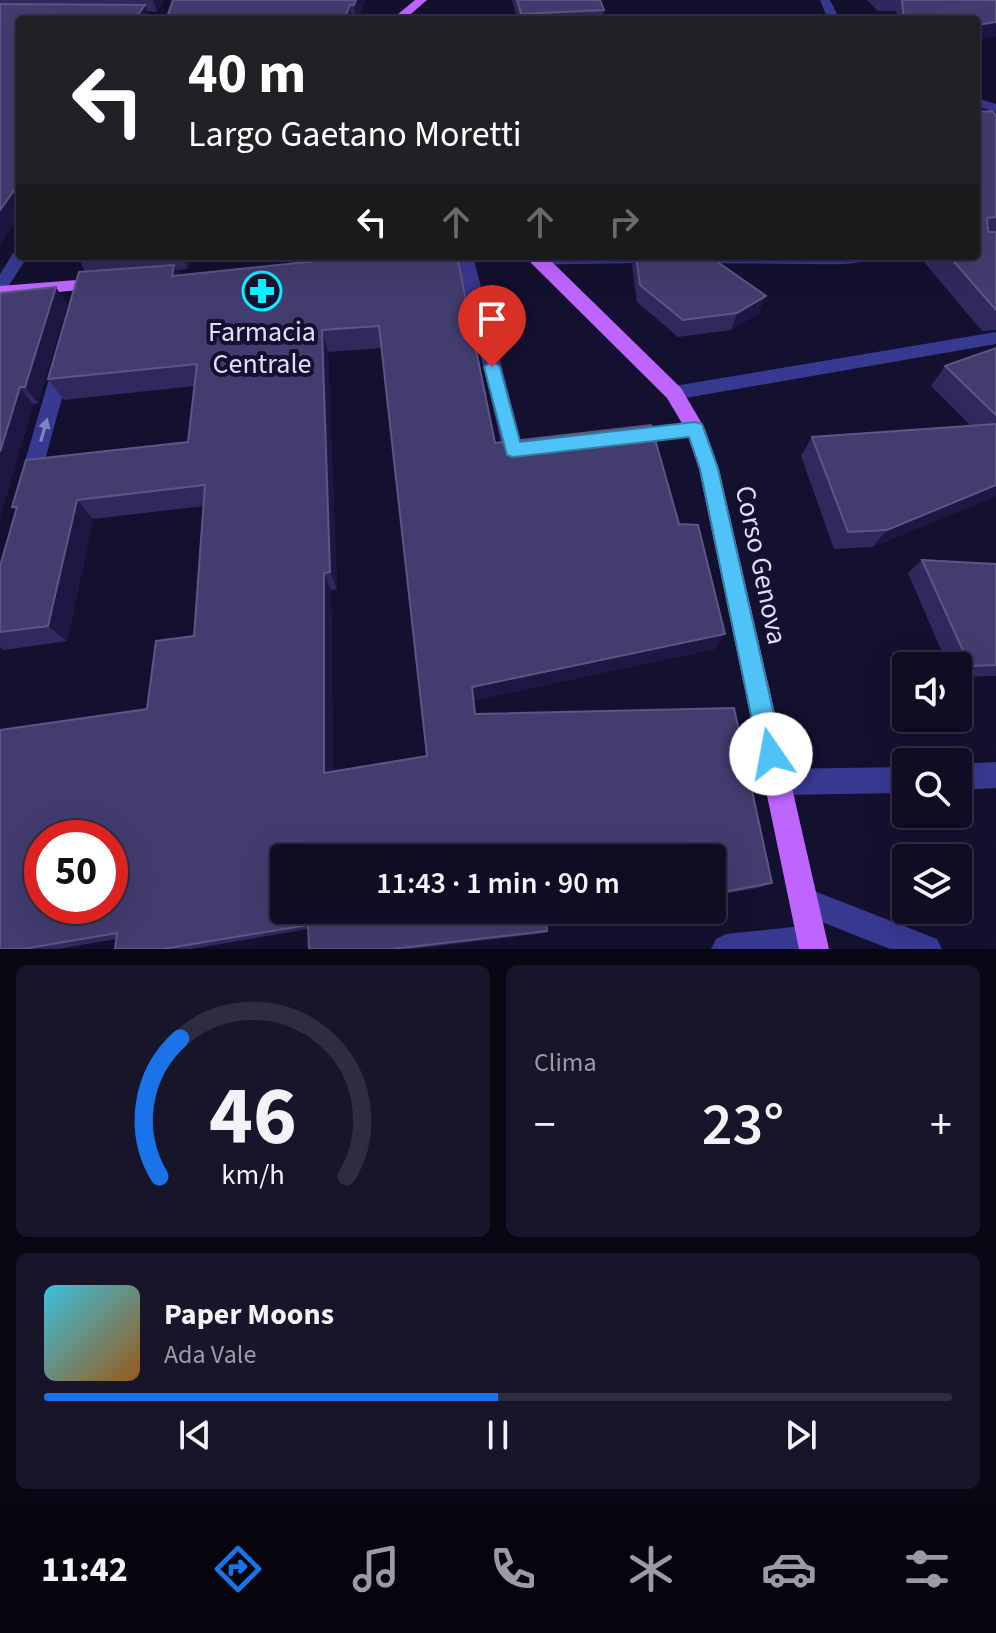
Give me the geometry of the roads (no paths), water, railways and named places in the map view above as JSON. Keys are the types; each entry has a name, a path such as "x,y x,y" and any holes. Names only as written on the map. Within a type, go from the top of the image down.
{"main road":[{"path":"402,16 422,0"},
{"name":"Corso Genova","path":"538,260 674,393 695,429 709,469 813,945"},
{"path":"0,289 82,292 116,282"}],"street":[{"path":"0,289 18,260"},
{"path":"459,260 513,450 543,447"},
{"path":"674,393 996,338"},
{"path":"21,511 68,345"},
{"path":"604,440 695,429"},
{"path":"972,776 996,775"},
{"path":"777,782 892,780"},
{"path":"804,901 927,949"},
{"path":"726,949 813,945"}],"place":[{"name":"Farmacia Centrale","path":"262,291"}]}
